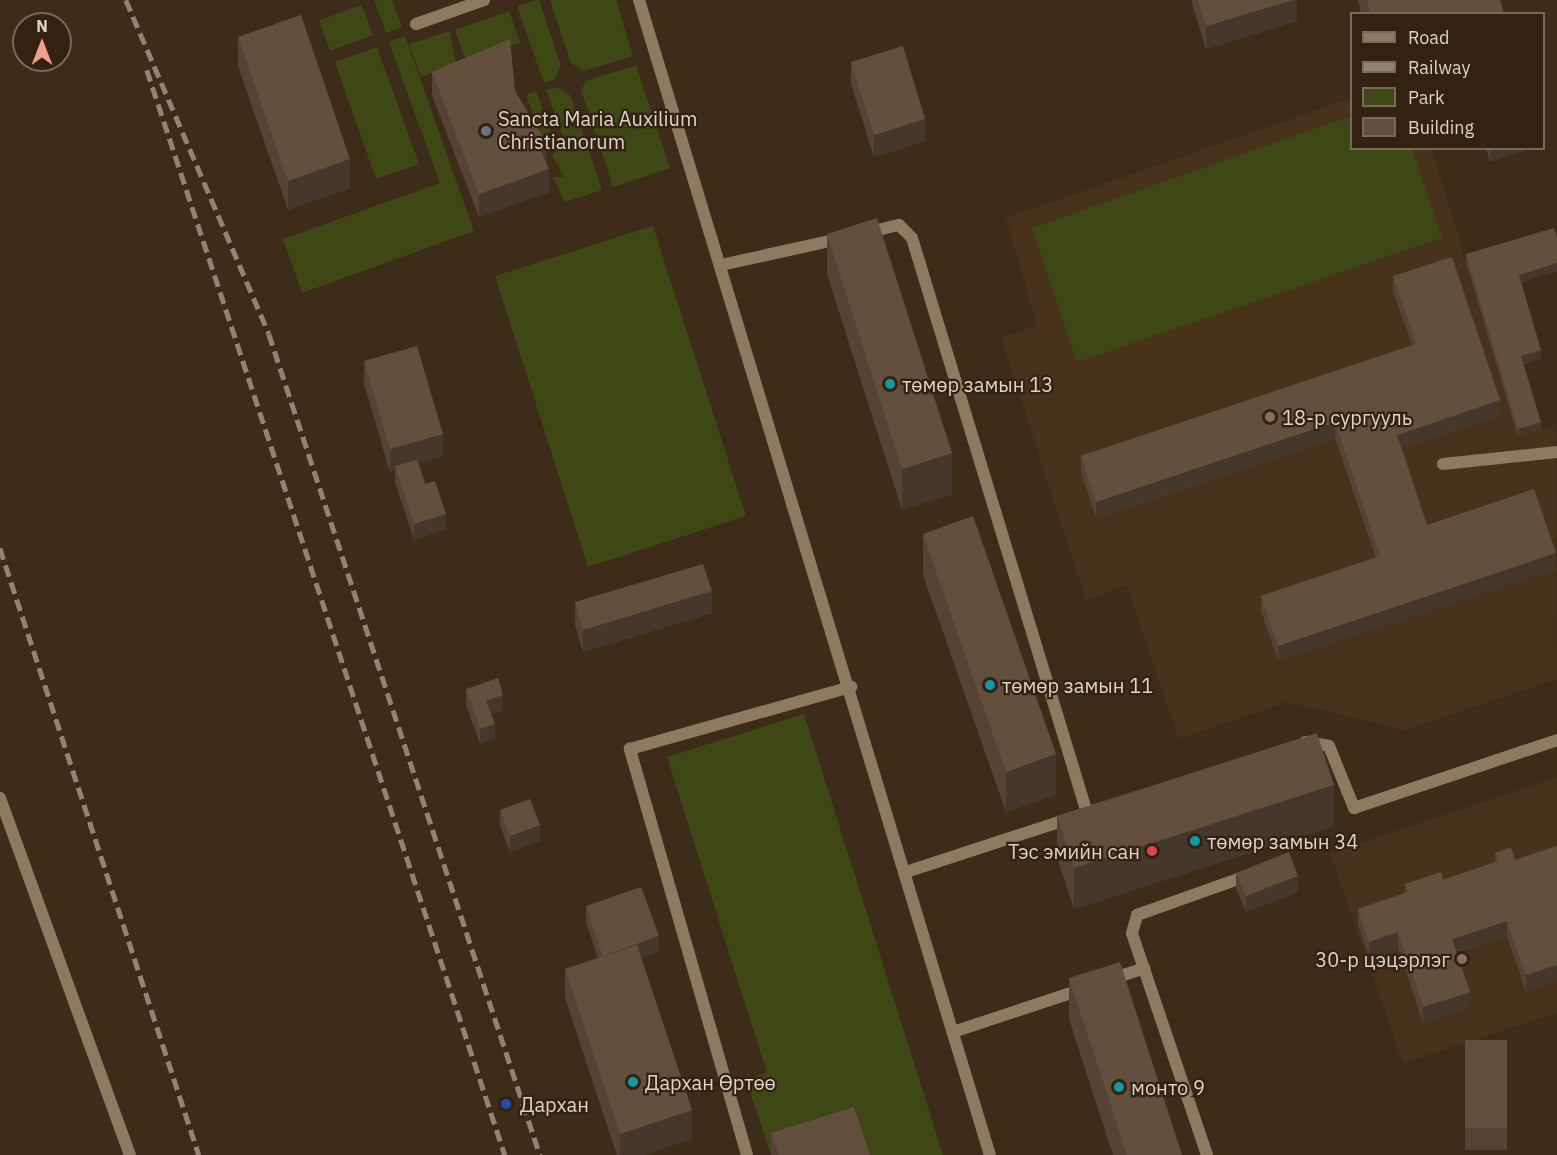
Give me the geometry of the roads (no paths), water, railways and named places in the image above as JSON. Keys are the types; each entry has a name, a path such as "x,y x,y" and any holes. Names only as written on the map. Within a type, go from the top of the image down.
{"street":[{"path":"416,24 484,0"},
{"path":"639,0 851,687 990,1155"},
{"path":"721,265 899,225 912,238 1087,813"},
{"path":"1443,464 1557,452"},
{"path":"747,1155 630,749 851,687"},
{"path":"1286,749 1308,741 1329,746 1354,808 1557,740"},
{"path":"0,798 130,1155"},
{"path":"906,872 1109,806"},
{"path":"1207,1155 1132,933 1137,915 1268,868"},
{"path":"953,1032 1144,968"}],"railway":[{"path":"126,0 269,334 540,1155"},
{"path":"147,70 505,1155"},
{"path":"0,548 199,1155"}],"place":[{"name":"Sancta Maria Auxilium Christianorum","path":"486,131"},
{"name":"төмөр замын 13","path":"890,384"},
{"name":"18-р сургууль","path":"1270,417"},
{"name":"төмөр замын 11","path":"990,685"},
{"name":"төмөр замын 34","path":"1195,841"},
{"name":"Тэс эмийн сан","path":"1152,851"},
{"name":"30-р цэцэрлэг","path":"1462,959"},
{"name":"Дархан Өртөө","path":"633,1082"},
{"name":"монто 9","path":"1119,1087"},
{"name":"Дархан","path":"506,1104"}]}
